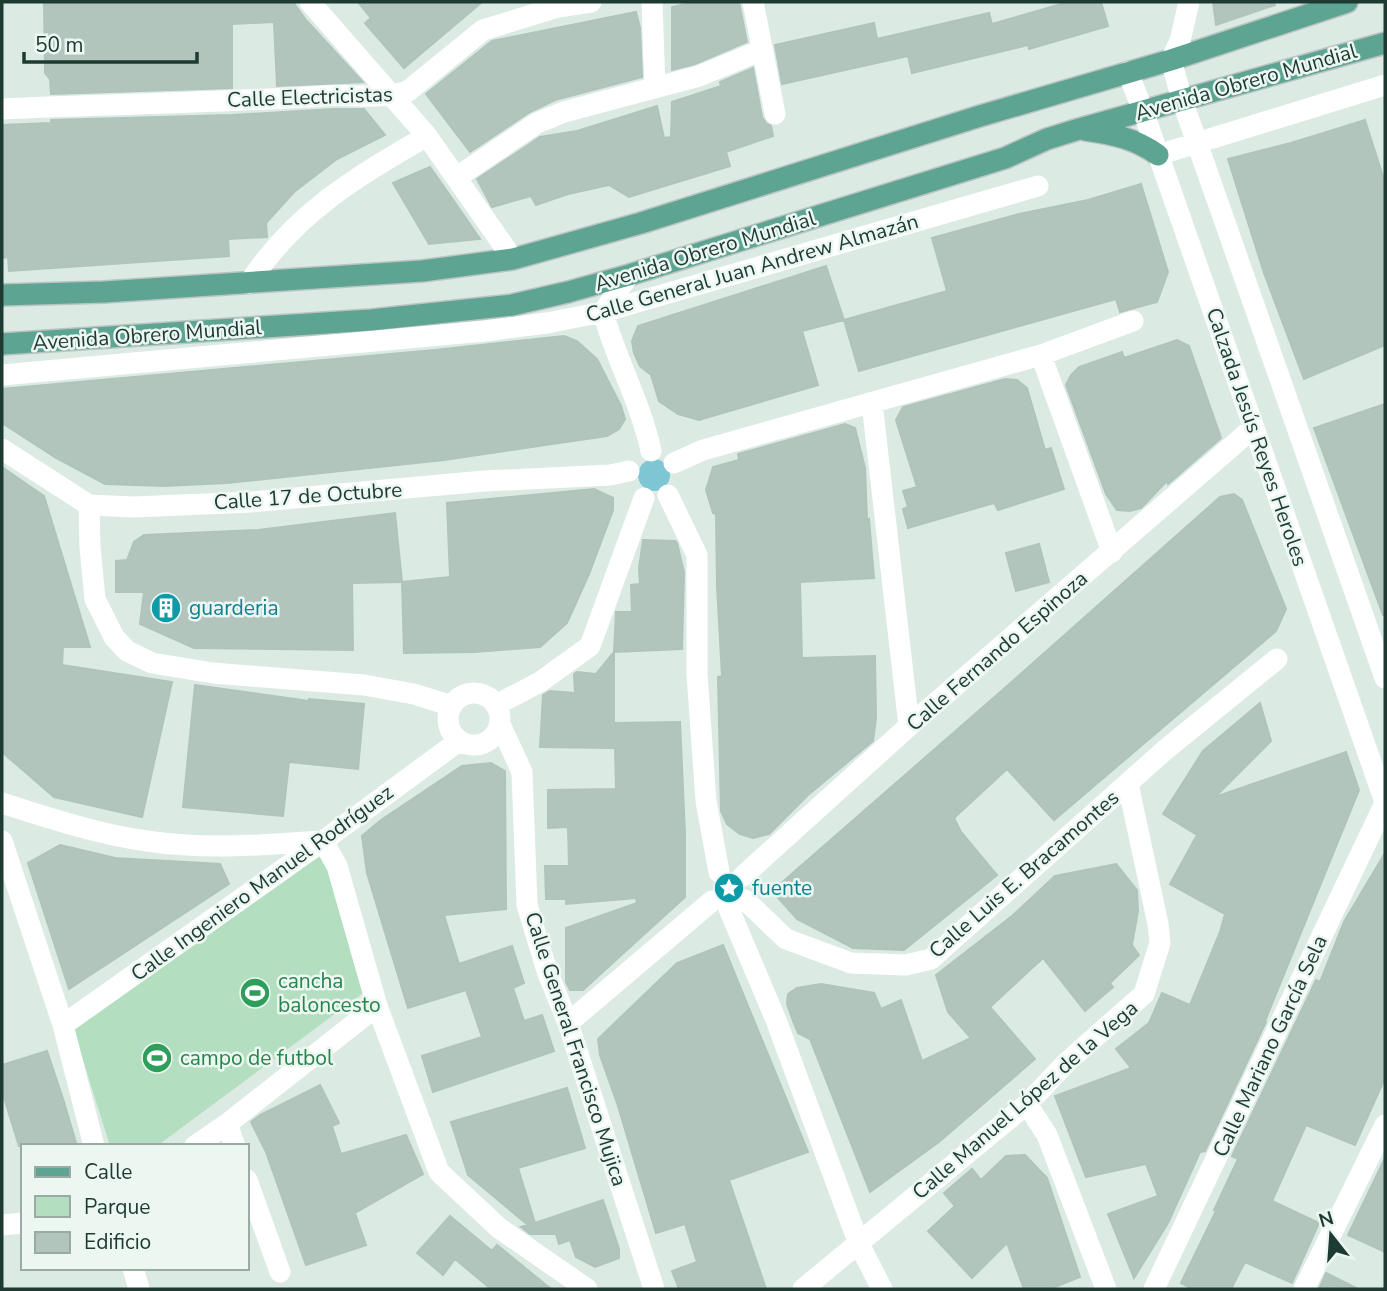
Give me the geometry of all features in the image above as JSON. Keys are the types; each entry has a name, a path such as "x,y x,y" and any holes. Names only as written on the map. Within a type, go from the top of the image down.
{"main road":[{"name":"Avenida Obrero Mundial","path":"2,295 249,283 422,271 513,259 642,223 980,116 1171,60 1347,2"},
{"name":"Avenida Obrero Mundial","path":"2,344 371,320 512,305 629,275 1005,158 1047,139 1079,129 1385,43"},
{"path":"1079,129 1125,136 1143,143 1158,155"}],"street":[{"path":"310,2 427,136 513,259"},
{"name":"Calle Electricistas","path":"2,109 140,102 269,100 332,95 394,96 408,91 483,30 558,7 591,2"},
{"path":"652,2 655,87"},
{"path":"753,2 775,114"},
{"path":"1171,60 1180,41 1189,2"},
{"path":"457,177 537,123 564,112 699,76 762,50"},
{"name":"Calzada Jesús Reyes Heroles","path":"1171,60 1196,144 1385,678"},
{"name":"Calzada Jesús Reyes Heroles","path":"1128,72 1385,802"},
{"path":"1158,155 1382,92"},
{"path":"249,283 269,253 299,222 376,165 427,136"},
{"name":"Calle General Juan Andrew Almazán","path":"2,375 485,331 603,313 1038,186"},
{"path":"629,275 603,313 645,422 651,451"},
{"path":"674,463 703,450 1041,355 1133,321"},
{"path":"1041,355 1112,552"},
{"path":"872,403 909,726"},
{"name":"Calle Fernando Espinoza","path":"743,876 909,726 1253,428"},
{"path":"2,449 89,505 95,599 114,637 127,651 152,663 213,673 364,685 414,694 452,706"},
{"path":"651,451 666,454 674,463 678,474 677,481 668,495 661,499 644,498 631,487 629,471 637,457 651,451"},
{"name":"Calle 17 de Octubre","path":"89,505 134,507 251,502 485,481 610,475 629,471"},
{"path":"668,495 697,555 697,674 706,802 719,873"},
{"path":"498,715 490,699 474,693 465,695 452,706 448,721 450,729 459,741 467,744 484,743 492,739 498,715 590,646 644,498"},
{"name":"Calle Luis E. Bracamontes","path":"729,903 786,939 851,963 906,965 931,959 1165,750 1277,659"},
{"name":"Calle General Francisco Mujica","path":"498,715 522,772 527,905 654,1289"},
{"name":"Calle Ingeniero Manuel Rodríguez","path":"63,1025 459,741"},
{"name":"Calle Manuel López de la Vega","path":"803,1289 1027,1104 1067,1062 1144,994 1160,943 1128,784"},
{"name":"Calle Mariano García Sela","path":"1154,1289 1385,802"},
{"path":"2,803 101,832 148,842 231,847 323,841 337,866 377,1006 439,1172 499,1228 587,1289"},
{"path":"2,841 63,1025 93,1144"},
{"path":"568,1023 729,903 748,887 743,876 731,870 719,873 710,882 709,889 729,903 776,1020 859,1244 882,1289"},
{"path":"198,1144 377,1006"},
{"path":"1027,1104 1047,1135 1106,1289"},
{"path":"227,1124 234,1144"},
{"path":"1304,1289 1385,1125"},
{"path":"248,1183 279,1272"},
{"path":"2,1225 21,1223"},
{"path":"134,1270 139,1289"}],"green space":[{"path":"327,845 371,987 160,1144 109,1144 73,1028"}],"water":[{"path":"654,459 665,464 670,475 665,486 654,491 643,486 638,475 643,464"}],"building":[{"path":"44,2 293,2 363,82 277,86 274,22 232,24 232,88 51,94 50,79 45,73"},
{"path":"358,2 482,2 404,68 365,23 371,18"},
{"path":"694,2 739,2 747,42 695,64 672,70 672,7"},
{"path":"1068,2 1101,2 1108,26 1029,49 1028,45 912,73 908,56 782,84 775,45 874,23 877,39 989,13 992,24"},
{"path":"1213,2 1274,2 1275,5 1216,25"},
{"path":"636,12 640,28 642,77 555,100 530,112 470,152 426,94 492,41"},
{"path":"753,68 762,117 771,126 773,136 726,152 730,166 629,197 609,185 568,194 536,205 531,196 492,207 477,179 540,137 577,131 657,106 664,138 671,137 672,102 721,86 720,82"},
{"path":"364,109 385,135 337,159 294,192 266,223 267,237 228,239 229,256 9,271 8,257 2,258 2,125 51,123 51,120"},
{"path":"1365,120 1385,183 1385,345 1304,379 1264,273 1228,159"},
{"path":"430,167 480,239 429,244 393,183"},
{"path":"1141,184 1168,272 1157,302 1120,312 1116,299 859,371 844,320 947,291 932,238 1019,214 1088,200"},
{"path":"826,266 844,320 802,331 818,385 699,420 678,414 659,401 651,375 640,366 634,353 632,341 638,326"},
{"path":"564,336 577,341 597,359 621,406 625,419 619,429 607,436 444,460 227,483 164,486 105,484 56,458 2,423 2,389"},
{"path":"1177,340 1189,346 1221,438 1168,484 1167,481 1141,508 1117,510 1106,494 1066,385 1079,367 1122,352 1124,358"},
{"path":"1005,379 1017,380 1027,388 1045,450 1051,448 1064,489 998,510 994,503 908,528 903,509 908,507 903,491 917,487 896,420 903,407"},
{"path":"1385,404 1385,615 1383,615 1314,428"},
{"path":"845,424 855,428 865,468 867,520 869,519 874,578 800,582 802,658 875,656 876,718 873,741 808,795 769,834 753,838 740,834 727,824 721,811 718,677 722,676 716,514 713,513 706,490 713,467 739,460 738,454"},
{"path":"2,467 44,496 90,647 63,647 62,665 172,682 142,817 54,797 2,752"},
{"path":"594,489 613,498 613,510 567,623 540,647 475,652 404,653 402,582 450,577 447,503"},
{"path":"1234,494 1242,500 1286,609 1276,631 1054,820 1007,769 954,818 961,832 997,875 904,950 853,948 797,919 772,891 1220,497"},
{"path":"395,513 402,582 352,583 353,650 194,648 140,624 144,592 116,592 116,561 127,560 134,542 144,535 258,530"},
{"path":"643,540 677,543 684,572 682,649 614,652 616,612 632,612 631,585 640,584"},
{"path":"1039,544 1049,582 1016,591 1006,553"},
{"path":"614,652 614,723 680,722 685,897 583,990 570,990 566,982 566,928 637,903 636,898 566,904 566,899 546,899 545,866 569,866 568,827 548,828 548,790 616,789 615,748 540,747 543,695 550,691 575,693 574,674 596,674"},
{"path":"195,685 309,701 364,704 358,769 289,762 283,816 183,807"},
{"path":"1260,703 1271,741 1215,797 1346,752 1359,790 1266,1022 1205,1151 1200,1152 1168,1223 1134,1278 1108,1214 1158,1196 1146,1164 1086,1177 1055,1096 1131,1068 1116,1049 1149,1023 1162,993 1190,1005 1225,914 1170,884 1197,835 1163,814 1203,751"},
{"path":"491,763 505,771 506,909 444,915 459,964 512,946 524,983 513,988 524,1021 542,1015 554,1051 433,1092 422,1056 482,1037 466,990 408,1008 367,873 362,836 381,820 462,766"},
{"path":"60,845 115,858 220,864 229,884 69,989 28,863"},
{"path":"1385,853 1385,1078 1355,1145 1306,1125 1272,1201 1319,1223 1292,1283 1245,1262 1231,1289 1193,1289 1181,1283 1238,1159 1232,1156 1316,980 1320,982 1344,922"},
{"path":"1116,864 1137,890 1138,911 1132,945 1139,955 1110,983 1113,987 1085,1011 1043,958 990,1007 1035,1059 939,1142 870,1192 810,1039 798,1033 793,1021 787,1004 788,994 797,988 821,984 874,993 881,1009 901,1000 922,1061 971,1038 948,1012 936,975 1012,916 1055,876"},
{"path":"723,945 808,1152 729,1180 766,1289 679,1289 672,1271 697,1262 685,1224 656,1233 600,1055 598,1039 677,963"},
{"path":"47,1051 76,1144 19,1146 2,1091 2,1065"},
{"path":"320,1085 339,1123 332,1126 341,1154 406,1135 423,1174 355,1213 366,1245 306,1265 266,1152 251,1122"},
{"path":"567,1088 585,1148 518,1168 535,1223 603,1200 619,1249 619,1258 595,1267 576,1257 570,1240 559,1244 556,1234 530,1234 521,1227 528,1225 468,1175 451,1122"},
{"path":"1025,1155 1047,1178 1080,1277 1050,1289 1024,1289 1007,1243 972,1278 928,1231 955,1206 944,1193 972,1169 981,1180 1006,1156"},
{"path":"1385,1158 1385,1252 1348,1235"},
{"path":"450,1216 492,1251 497,1245 551,1289 491,1289 455,1259 443,1275 417,1253"},
{"path":"1326,1273 1358,1289 1319,1289"}],"place":[{"name":"guarderia","path":"166,608"},
{"name":"fuente","path":"729,888"},
{"name":"cancha baloncesto","path":"255,993"},
{"name":"campo de futbol","path":"157,1058"}]}
